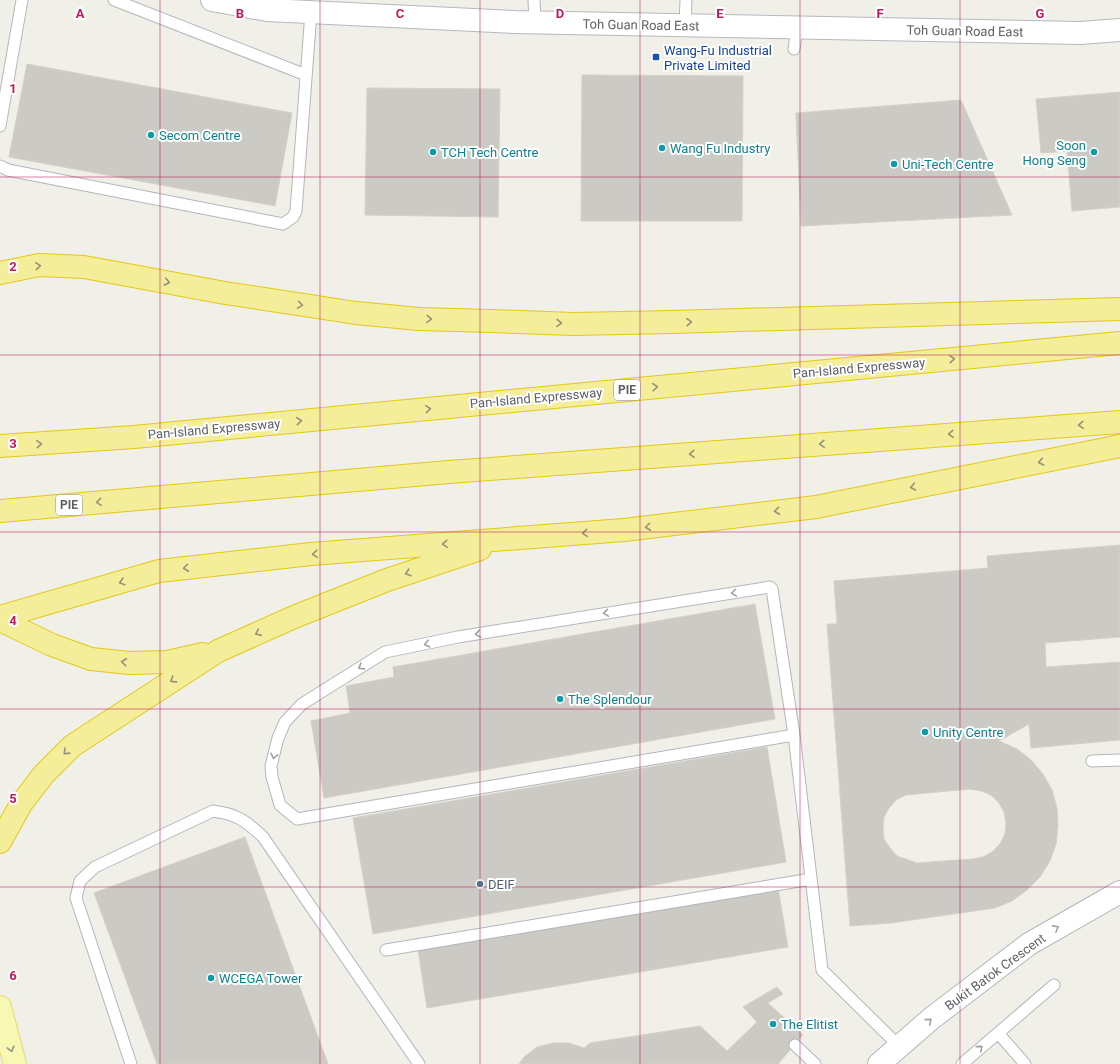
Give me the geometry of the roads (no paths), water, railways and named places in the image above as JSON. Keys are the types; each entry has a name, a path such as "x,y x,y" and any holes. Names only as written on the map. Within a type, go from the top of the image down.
{"highway":[{"path":"0,273 39,265 84,267 225,293 356,313 419,319 506,322 573,324 672,322 799,317 1120,309"},
{"name":"Pan-Island Expressway","path":"0,446 134,437 1120,343"},
{"name":"PIE","path":"0,511 449,472 1120,422"},
{"path":"0,618 160,571 312,554 624,530 816,507 1120,446"},
{"path":"0,842 21,804 44,774 72,746 218,651 294,617 387,580 511,539"},
{"path":"0,618 52,645 92,659 130,663 167,662 218,651"}],"main road":[{"path":"0,1008 15,1064"}],"street":[{"name":"Toh Guan Road East","path":"212,0 267,10 535,23 685,25 795,38 1080,33 1120,30"},
{"name":"Bukit Batok Crescent","path":"890,1058 1029,944 1120,892"}],"lane":[{"path":"0,126 22,0"},
{"path":"114,0 306,75"},
{"path":"534,0 535,23"},
{"path":"685,25 686,0"},
{"path":"0,166 8,170 283,224 293,217 296,211 311,12"},
{"path":"794,735 535,780 490,786 297,819 280,805 272,777 271,766 278,738 285,722 302,704 385,652 458,637 770,587 772,589 794,735 823,972 890,1058"},
{"path":"1092,761 1120,760"},
{"path":"131,1064 76,898 80,881 95,866 213,811 229,813 245,820 263,837 419,1064"},
{"path":"386,950 811,878"},
{"path":"962,1064 1054,985"},
{"path":"998,1032 1026,1064"},
{"path":"795,1045 811,1063"}],"place":[{"name":"Wang-Fu Industrial Private Limited","path":"656,57"},
{"name":"Secom Centre","path":"151,135"},
{"name":"Wang Fu Industry","path":"662,148"},
{"name":"TCH Tech Centre","path":"433,152"},
{"name":"Soon Hong Seng","path":"1094,152"},
{"name":"Uni-Tech Centre","path":"894,164"},
{"name":"The Splendour","path":"560,699"},
{"name":"Unity Centre","path":"925,732"},
{"name":"DEIF","path":"480,884"},
{"name":"WCEGA Tower","path":"211,978"},
{"name":"The Elitist","path":"773,1024"}]}
